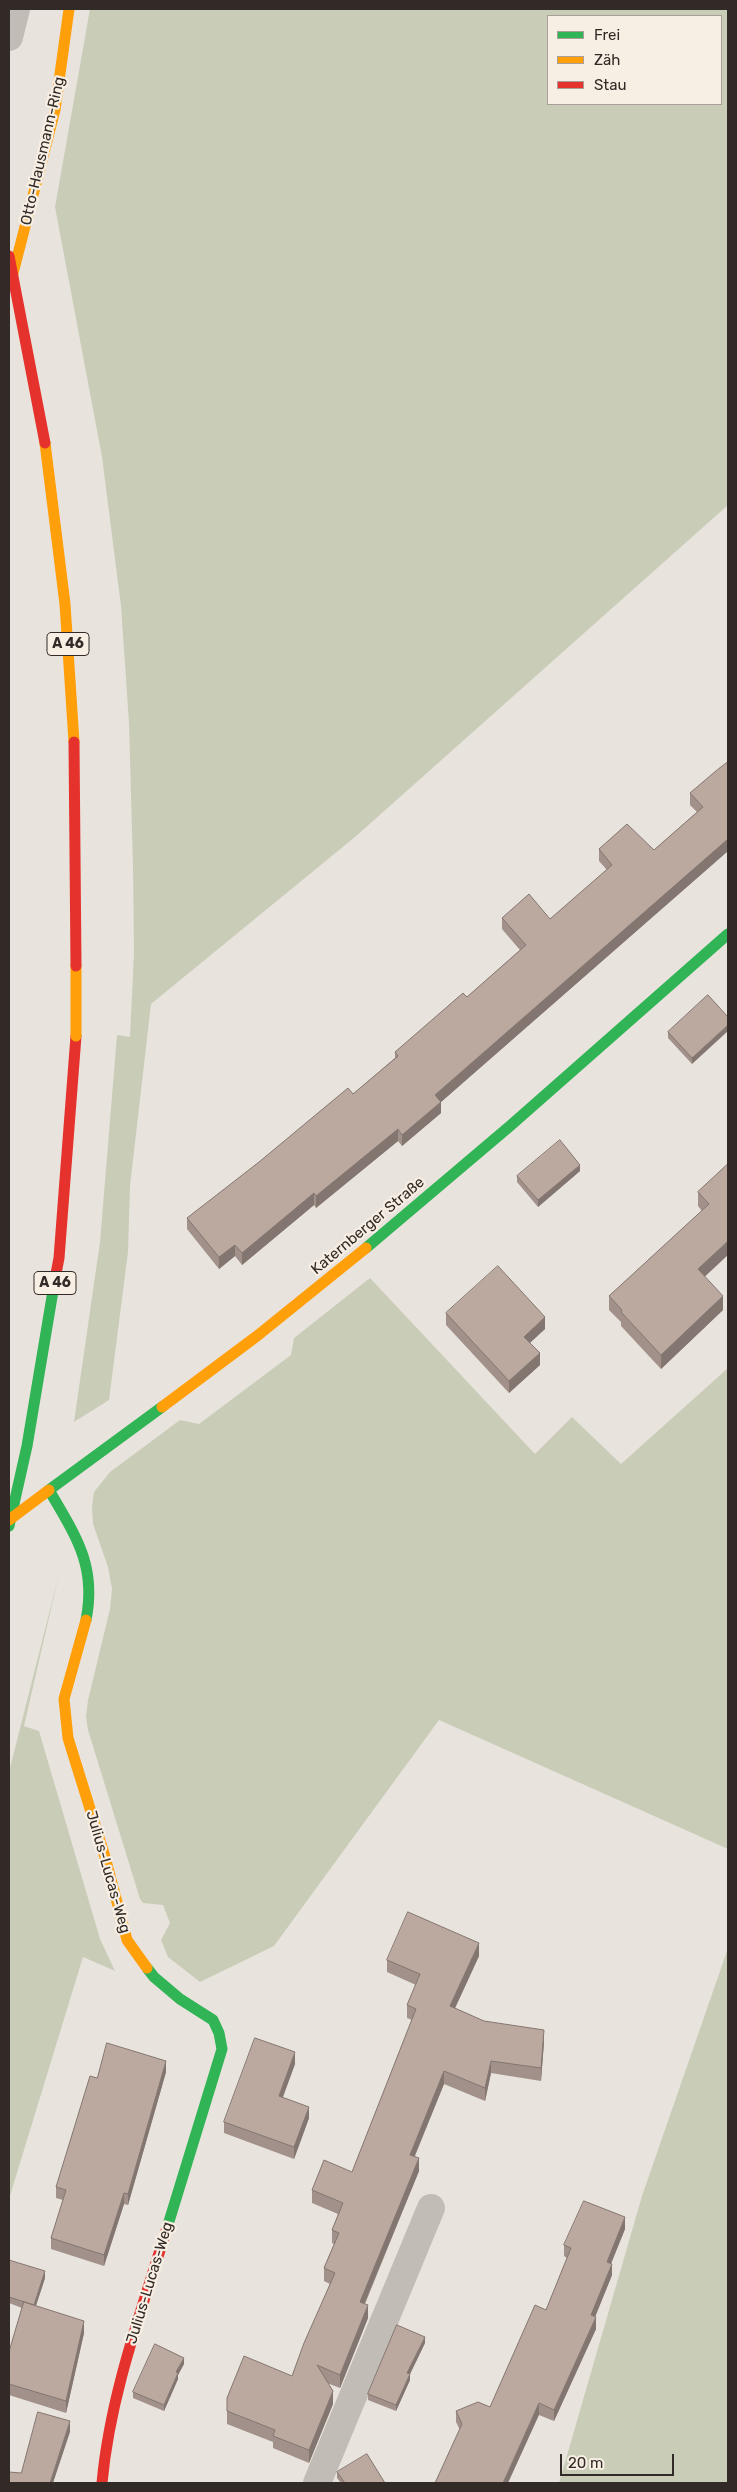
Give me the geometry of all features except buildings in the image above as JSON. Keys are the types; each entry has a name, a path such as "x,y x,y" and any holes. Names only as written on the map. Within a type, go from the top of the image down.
{"main road":[{"name":"Otto-Hausmann-Ring","path":"9,291 55,110 69,9"},
{"name":"A 46","path":"9,256 20,304 40,415 64,601 73,719 78,903 76,1036 59,1258 27,1446 9,1526"},
{"name":"Katernberger Straße","path":"9,1520 286,1313 388,1230 531,1109 728,934"},
{"name":"Julius-Lucas-Weg","path":"49,1490 78,1541 87,1564 89,1595 84,1631 64,1699 64,1714 68,1738 105,1857 127,1940 154,1977 180,1999 213,2020 220,2033 222,2049 116,2393 105,2448 102,2483"}],"street":[{"path":"9,37 16,9"},
{"path":"317,2483 431,2208"}],"green space":[{"path":"90,9 728,9 728,505 355,837 151,1004 130,1186 128,1252 109,1400 74,1422 100,1242 117,1035 130,1037 134,952 129,723 121,606 102,457 55,207"},
{"path":"370,1278 535,1454 572,1417 621,1464 728,1368 728,1849 439,1720 274,1946 200,1982 168,1957 161,1940 170,1923 163,1905 143,1903 140,1899 88,1730 86,1717 88,1700 110,1609 112,1589 108,1567 93,1524 92,1506 94,1492 110,1472 180,1420 199,1424 291,1355 294,1338"},
{"path":"59,1574 24,1726 39,1731 100,1939 115,1971 83,1957 9,2199 9,1772"},
{"path":"728,1948 728,2483 559,2483 642,2196"}],"traffic: fast":[{"path":"366,1248 510,1126 728,934"},
{"path":"9,1526 27,1446 55,1279"},
{"path":"86,1620 89,1600 89,1583 86,1567 75,1536 49,1490 162,1407"},
{"path":"147,1968 154,1977 180,1999 213,2020 219,2033 222,2049 167,2228"}],"traffic: slow":[{"path":"10,285 55,110 69,9"},
{"path":"45,443 65,604 74,742"},
{"path":"76,966 76,1036"},
{"path":"162,1407 257,1336 366,1248"},
{"path":"9,1520 49,1490"},
{"path":"86,1620 64,1699 68,1738 105,1857 127,1940 147,1968"}],"traffic: jam":[{"path":"9,256 45,443"},
{"path":"74,742 76,966"},
{"path":"55,1279 59,1258 76,1036"},
{"path":"102,2483 106,2450 119,2386 167,2228"}]}
